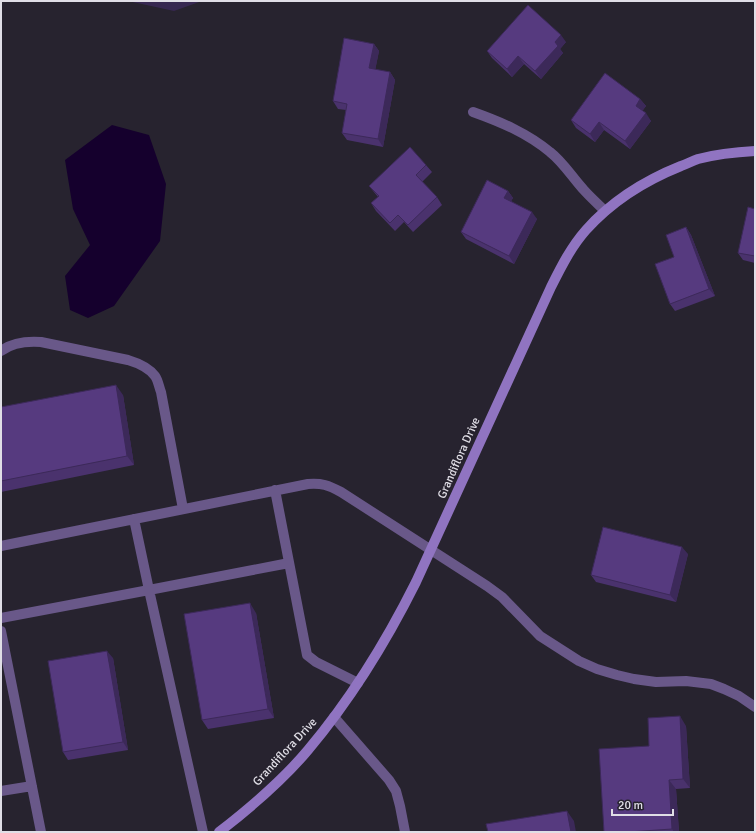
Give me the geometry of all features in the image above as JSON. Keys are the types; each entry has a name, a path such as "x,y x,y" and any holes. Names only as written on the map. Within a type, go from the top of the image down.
{"street":[{"path":"474,112 497,120 518,131 551,153 605,211"},
{"name":"Grandiflora Drive","path":"219,832 252,805 307,751 358,683 403,610 551,287 566,257 585,231 605,211 634,190 664,173 697,160 726,153 755,151"},
{"path":"1,351 27,341 41,342 128,360 138,363 148,370 156,377 161,392 183,509"},
{"path":"1,546 275,490 320,483 331,486 341,492 432,549 487,586 502,597 540,636 579,661 617,676 634,679 656,682 686,681 711,684 739,696 755,708"},
{"path":"275,490 307,655 316,662 358,683"},
{"path":"134,519 203,832"},
{"path":"1,618 290,563"},
{"path":"1,631 41,832"},
{"path":"334,717 389,780 396,791 405,832"},
{"path":"1,792 32,786"}],"shaded area":[{"path":"128,1 202,1 174,11"},
{"path":"112,125 149,135 166,184 160,241 114,306 88,318 70,310 65,276 90,245 73,209 65,160"}],"building":[{"path":"528,5 561,35 555,42 558,46 535,71 518,56 507,69 487,51"},
{"path":"344,38 374,44 369,68 390,72 378,139 342,133 347,104 333,101"},
{"path":"605,73 640,99 636,106 646,113 625,141 599,122 590,134 571,120"},
{"path":"410,147 426,165 416,175 437,197 408,225 398,215 390,223 371,203 379,196 369,186"},
{"path":"487,180 508,191 504,198 532,212 509,256 461,232"},
{"path":"748,207 755,209 755,256 738,253"},
{"path":"686,227 709,289 670,304 655,264 674,257 666,235"},
{"path":"116,385 127,456 1,481 1,407"},
{"path":"603,527 682,547 670,595 591,575"},
{"path":"250,603 268,709 202,720 184,614"},
{"path":"107,651 123,742 63,752 48,661"},
{"path":"680,716 683,779 669,780 672,829 604,832 599,749 649,746 648,718"},
{"path":"567,811 571,832 488,832 486,824"}]}
